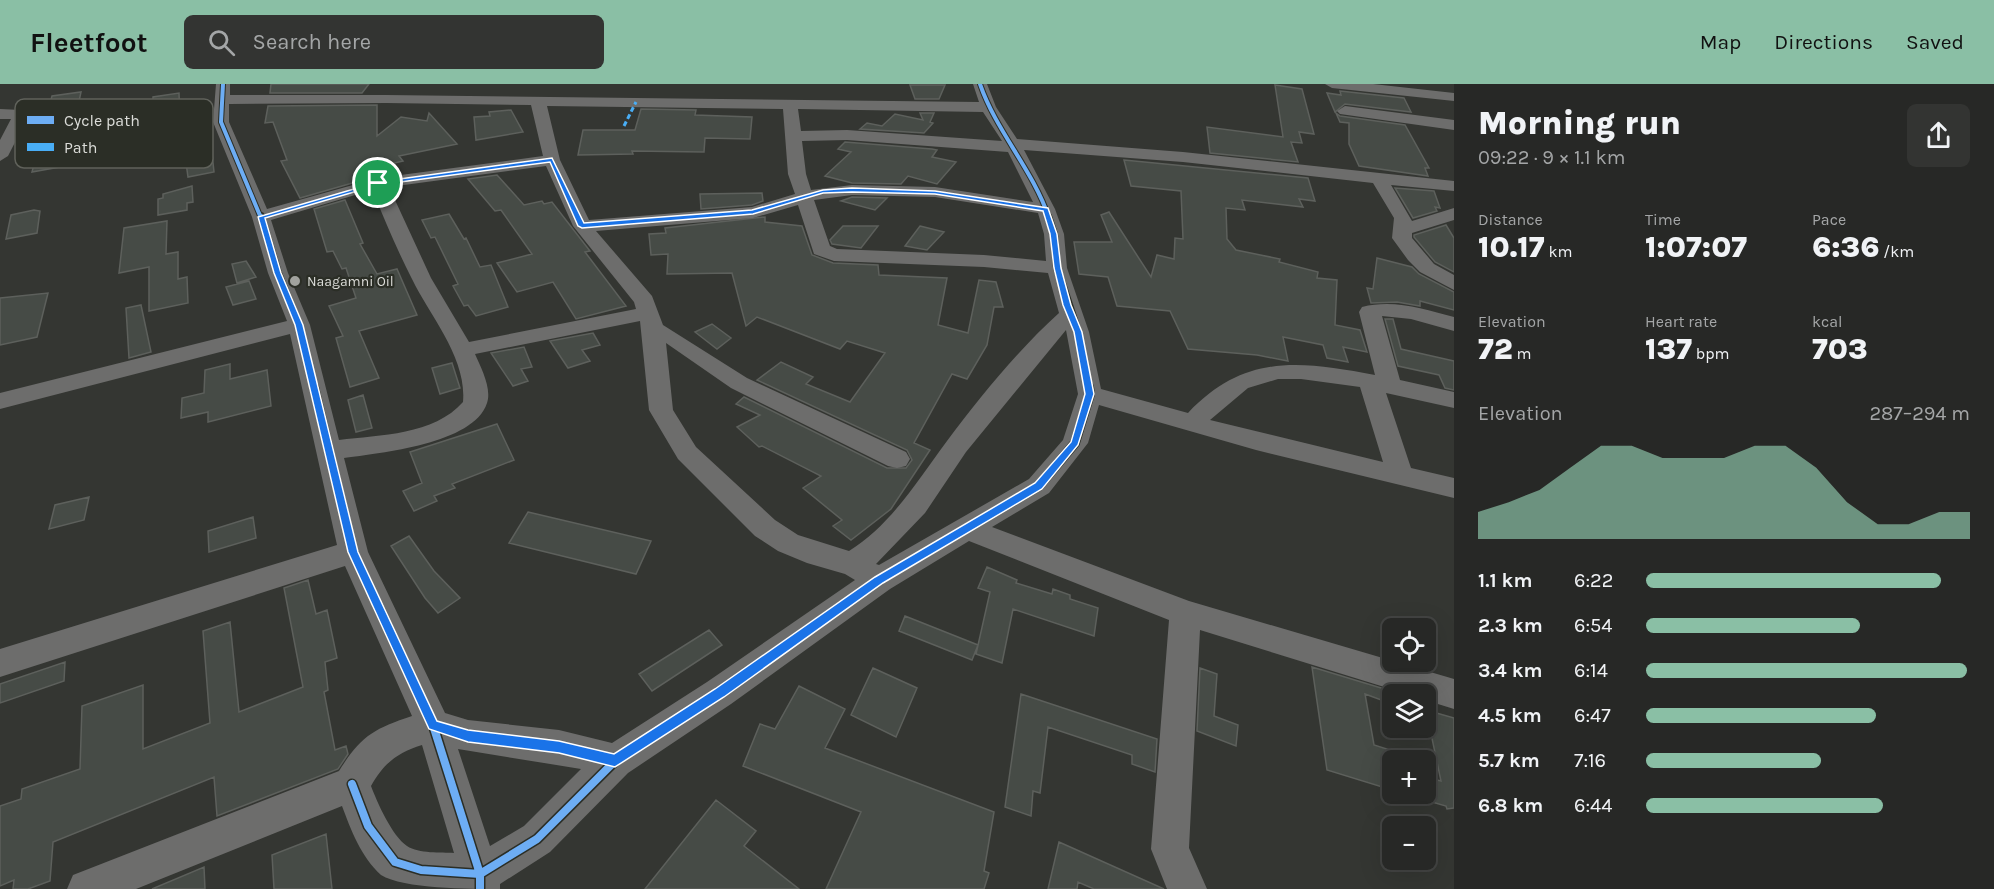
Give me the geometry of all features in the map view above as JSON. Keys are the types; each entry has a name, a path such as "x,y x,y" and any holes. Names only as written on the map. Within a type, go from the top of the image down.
{"street":[{"path":"223,84 221,122 261,217 278,273 299,325 353,552 433,725 480,882"},
{"path":"386,99 398,84"},
{"path":"511,100 520,84"},
{"path":"636,102 642,84"},
{"path":"819,84 822,106"},
{"path":"352,784 368,826 395,862 480,882 537,839 615,761 720,693 879,580 1039,486 1075,443 1090,394 1078,332 1057,268 1054,234 1046,209 1013,146 988,107 980,84"},
{"path":"1332,84 1454,97"},
{"path":"222,100 538,100 790,106 988,107"},
{"path":"538,100 552,160 582,226 644,301 650,320 661,410 687,453 765,528 788,543 818,555 853,564 879,580"},
{"path":"790,106 803,199 821,250 826,253 984,261 1057,268"},
{"path":"1345,111 1454,125"},
{"path":"0,114 15,115"},
{"path":"0,156 15,127"},
{"path":"793,136 847,135 1183,157 1454,186"},
{"path":"261,217 378,183 552,160"},
{"path":"1378,177 1404,218 1402,238 1427,268 1454,284"},
{"path":"327,450 406,439 459,419 473,406 477,397 462,350 427,290 378,183"},
{"path":"582,226 753,212 823,192 852,190 935,192 1046,209"},
{"path":"1402,230 1454,214"},
{"path":"1400,475 1381,385 1370,312 1377,309 1393,310 1454,324"},
{"path":"853,564 873,551 915,506 957,446 1047,336 1071,315"},
{"path":"462,350 650,320 739,383 897,459"},
{"path":"0,401 299,325"},
{"path":"1193,423 1216,398 1260,375 1296,371 1454,400"},
{"path":"1090,394 1193,423 1454,488"},
{"path":"965,528 1185,613 1454,694"},
{"path":"0,663 353,552"},
{"path":"1185,613 1170,849 1187,889"},
{"path":"87,889 352,784 367,758 386,741 433,725 468,736 559,747 615,761"}],"building":[{"path":"271,84 369,84 362,93 270,93"},
{"path":"910,85 945,85 939,99 915,99"},
{"path":"1275,85 1302,89 1314,134 1299,132 1302,143 1291,142 1298,162 1210,153 1207,127 1283,137"},
{"path":"1340,91 1404,98 1411,112 1345,104 1335,112 1327,93 1341,95"},
{"path":"81,92 79,99 51,99 52,96"},
{"path":"179,93 179,99 153,99 153,97"},
{"path":"377,105 377,136 401,117 427,121 429,113 457,144 399,156 403,161 386,165 389,171 354,178 356,182 300,198 281,161 287,160 273,122 265,123 268,106"},
{"path":"641,109 696,110 695,115 752,117 750,139 705,138 704,152 632,151 633,154 578,155 583,130 635,130"},
{"path":"511,110 523,132 476,140 474,117 490,116 489,112"},
{"path":"920,113 934,113 930,122 933,123 924,133 860,129 867,123 882,126 895,114 923,120"},
{"path":"1336,113 1340,116 1405,125 1429,168 1425,168 1428,176 1359,166 1349,144 1349,123 1340,122"},
{"path":"845,142 932,149 937,150 932,157 956,162 937,184 908,176 901,184 852,183 825,176 851,152 838,149"},
{"path":"1124,160 1308,178 1315,201 1299,199 1303,207 1242,200 1245,210 1226,208 1227,239 1236,250 1280,259 1279,262 1318,272 1317,278 1337,280 1335,325 1360,330 1367,352 1343,347 1348,362 1327,358 1323,345 1283,337 1288,361 1257,355 1188,349 1170,311 1117,306 1108,277 1079,274 1074,242 1112,242 1101,215 1109,212 1151,277 1157,255 1174,259 1175,238 1183,239 1181,191 1131,186"},
{"path":"213,163 214,172 188,177 187,168 213,168"},
{"path":"33,168 54,168 32,172"},
{"path":"497,175 524,205 542,201 544,204 552,202 590,251 585,252 626,306 576,319 553,282 517,292 497,263 532,254 501,210 495,211 468,179"},
{"path":"192,186 193,202 187,203 187,210 158,215 158,199 163,198 163,194"},
{"path":"1395,188 1434,191 1440,208 1435,207 1437,211 1413,218"},
{"path":"762,193 763,201 752,205 701,209 700,194"},
{"path":"852,197 887,198 875,210 841,201"},
{"path":"345,200 363,243 360,244 377,274 397,269 417,315 359,331 379,378 350,387 336,338 343,336 329,306 356,298 346,268 342,269 333,251 327,252 314,209"},
{"path":"34,210 40,211 37,233 6,239 11,215"},
{"path":"449,214 464,239 466,238 480,267 491,265 508,307 476,316 468,305 464,306 453,286 458,284 435,237 431,238 422,220"},
{"path":"765,217 765,222 802,226 812,255 833,263 878,265 879,275 947,278 938,325 968,333 979,280 996,282 1003,307 994,307 987,345 967,379 952,374 914,443 930,450 891,509 851,540 833,526 842,520 803,488 821,476 762,446 759,447 737,427 760,415 736,404 744,397 887,468 906,468 912,460 907,450 757,380 781,362 813,377 806,384 850,402 885,353 847,341 840,349 757,317 746,326 732,273 667,274 668,254 651,255 649,234 666,233 665,228"},
{"path":"167,221 166,254 178,252 178,279 187,277 188,303 149,311 149,267 119,273 124,228"},
{"path":"1446,225 1454,238 1454,272 1435,262 1414,237 1414,235"},
{"path":"843,226 878,226 861,248 832,244 830,240"},
{"path":"920,226 944,232 927,250 905,246"},
{"path":"1377,258 1412,267 1419,274 1454,292 1454,310 1420,301 1420,306 1397,302 1371,303 1367,288 1373,289"},
{"path":"246,261 256,277 237,283 232,264"},
{"path":"249,281 256,299 233,305 226,287"},
{"path":"48,293 37,337 0,345 0,298"},
{"path":"141,305 151,352 129,358 126,308"},
{"path":"1385,319 1393,319 1401,349 1454,361 1454,390 1445,388 1439,375 1398,366"},
{"path":"712,324 731,338 717,349 695,332"},
{"path":"593,333 600,345 582,350 590,361 568,368 550,341"},
{"path":"524,347 532,367 521,369 528,381 513,386 491,353"},
{"path":"452,363 460,388 440,394 432,368"},
{"path":"230,364 230,379 267,370 271,406 208,422 208,412 181,418 182,398 204,393 205,370"},
{"path":"363,395 372,428 356,432 348,400"},
{"path":"497,424 514,460 452,484 455,488 434,496 437,501 414,511 403,491 422,483 410,452"},
{"path":"89,497 84,520 49,529 55,505"},
{"path":"528,512 651,541 636,574 509,543"},
{"path":"253,517 256,538 209,552 208,531"},
{"path":"409,536 434,571 460,598 438,613 425,598 391,546"},
{"path":"987,567 1017,580 1016,583 1052,594 1053,589 1070,595 1070,599 1098,608 1094,636 1013,609 1002,663 976,654 990,592 978,588"},
{"path":"308,580 316,614 327,610 337,658 325,662 328,690 324,692 335,750 346,746 348,754 338,769 217,816 214,777 53,842 50,881 28,889 13,889 14,880 0,886 0,806 21,799 22,789 80,769 82,706 143,685 143,749 210,723 203,631 230,622 239,712 303,687 284,588"},
{"path":"905,616 978,645 972,660 899,631"},
{"path":"709,630 722,645 652,691 639,674"},
{"path":"65,662 64,681 0,703 0,684"},
{"path":"1312,667 1382,688 1382,700 1365,694 1374,745 1390,750 1382,750 1382,787 1327,770"},
{"path":"873,668 917,688 896,737 851,715"},
{"path":"1200,668 1217,674 1214,716 1238,725 1236,746 1197,731"},
{"path":"799,686 845,709 825,748 994,812 984,871 989,873 984,889 826,889 861,812 743,766 760,724 775,729"},
{"path":"1021,694 1157,739 1155,772 1132,764 1132,755 1048,727 1040,793 1033,791 1031,816 1005,807"},
{"path":"1436,713 1454,718 1454,808 1447,809 1446,806 1436,803 1436,780 1441,781 1432,738 1436,738"},
{"path":"716,800 756,831 744,846 799,889 645,889"},
{"path":"326,834 332,889 274,889 272,855"},
{"path":"1059,842 1164,889 1094,889 1078,882 1077,889 1048,889"},
{"path":"204,867 205,889 152,889"}],"marked path":[{"path":"624,126 636,102"}],"cycle path":[{"path":"223,84 221,122 261,217 278,273 299,325 353,552 433,725 480,874 480,889"},
{"path":"352,784 368,826 395,862 421,870 480,874 537,839 615,761 719,693 879,580 1039,486 1075,443 1090,394 1078,332 1067,305 1057,268 1054,234 1046,209 1014,147 988,107 980,84"}],"place":[{"name":"Naagamni Oil","path":"295,281"}],"route":[{"path":"552,160 582,226 753,212 823,192 850,192 852,190 935,192 1046,209 1054,234 1057,268 1065,290 1067,305 1078,332 1090,394 1075,443 1039,486 879,580 720,693 615,761 559,747 508,743 468,736 433,725 353,552 299,325 278,273 261,217 378,183 552,160"}]}
